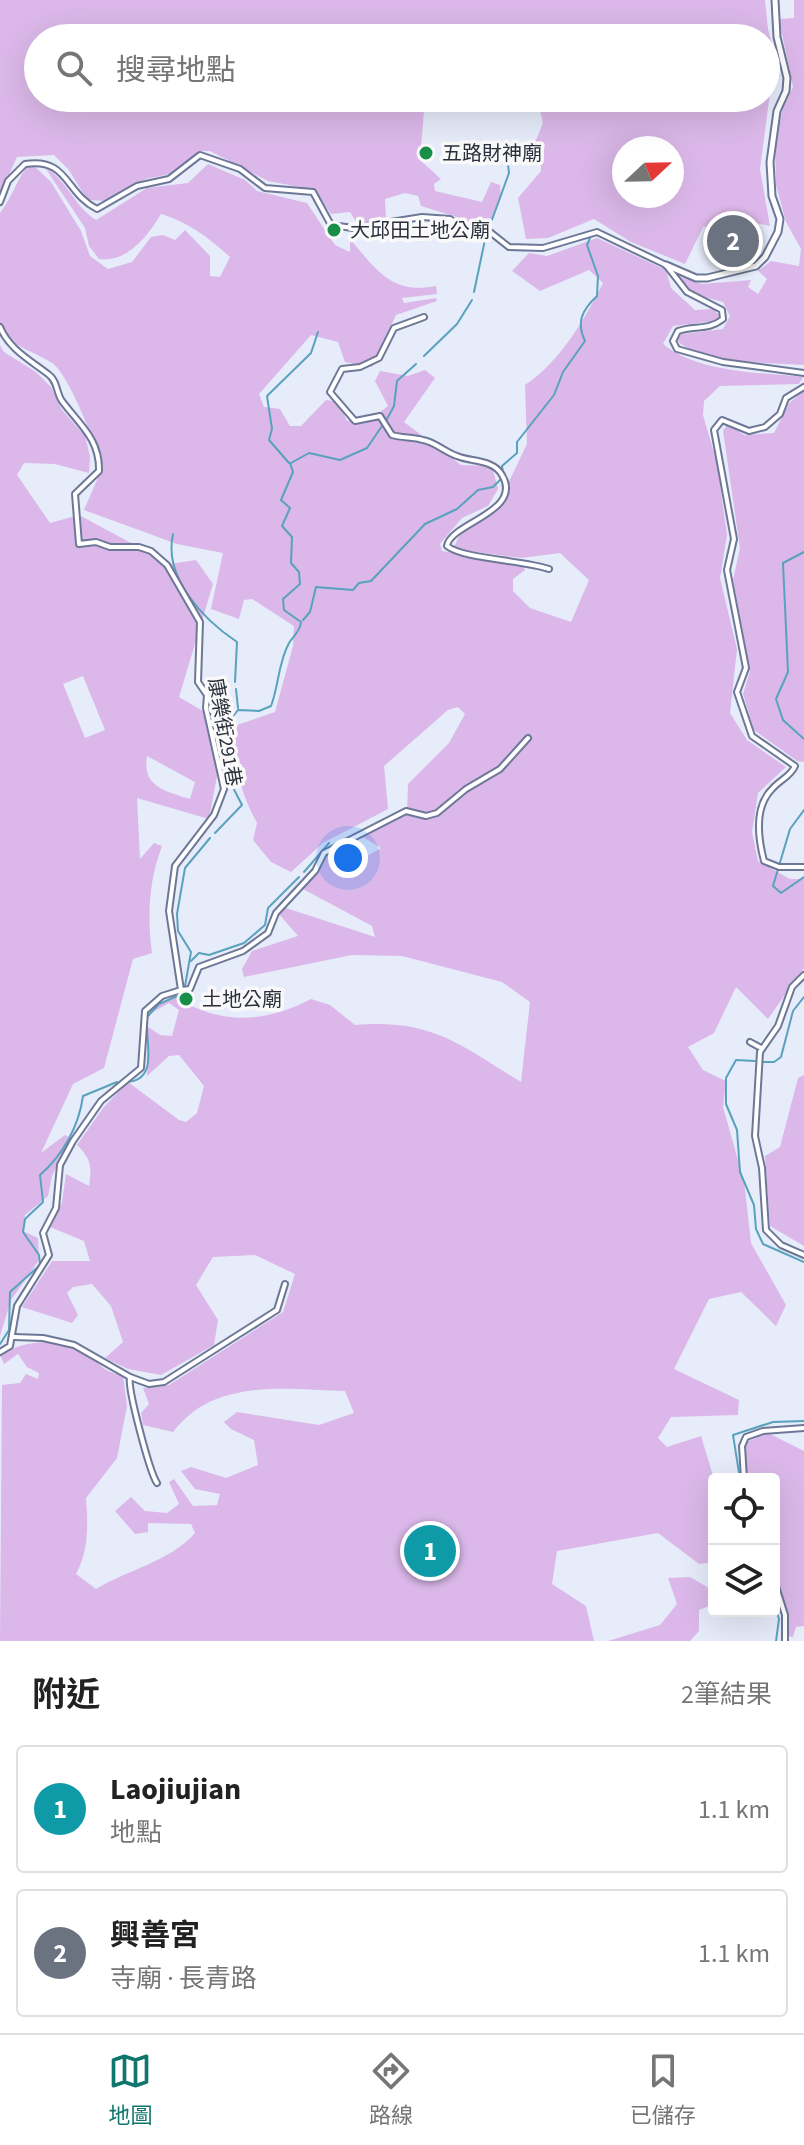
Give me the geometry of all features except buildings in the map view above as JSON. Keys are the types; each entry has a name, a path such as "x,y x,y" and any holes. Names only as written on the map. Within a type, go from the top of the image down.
{"street":[{"path":"775,0 776,24"},
{"path":"780,49 787,78 780,104"},
{"path":"0,202 8,181 25,164 47,163 60,170 77,195 97,209 137,186 169,179 200,155 240,169 265,188 313,192 331,225 353,228 422,217 450,219 469,232 490,232 509,247 543,248 597,232 696,278 707,278 756,266 765,257 778,232 780,219 772,196 770,162 777,112"},
{"path":"666,265 687,292 699,301 720,307 724,316 706,329 678,331 673,341 677,349 723,362 804,373"},
{"path":"424,317 394,328 379,358 360,367 342,369 330,392 355,421 380,416 392,435 427,440 459,457 489,464 503,475 505,485 498,505 487,517 448,539 447,546 455,552 489,555 515,563 528,562 549,569"},
{"name":"康樂街291巷","path":"0,327 10,346 52,377 60,399 88,431 98,453 99,471 75,494 79,544 96,542 151,551 167,565 200,622 198,682 207,695 206,708 224,789 214,815 175,866 169,911 181,990"},
{"path":"804,387 786,398 773,423 749,431 722,420 714,430 734,539 727,570 746,668 737,692 752,736 795,766 770,790 759,811 764,861 777,866 804,867"},
{"path":"0,1352 10,1346 17,1306 49,1255 43,1233 56,1208 60,1165 89,1115 119,1083 141,1068 145,1011 162,996 190,989 199,967 243,951 268,933 276,913 315,871 324,853 406,811 426,816 437,813 466,789 500,769 528,738"},
{"path":"804,975 792,987 778,1026 761,1048 755,1136 762,1168 763,1222 766,1230 781,1245 804,1255"},
{"path":"750,1042 761,1048"},
{"path":"14,1337 43,1338 74,1345 130,1377 149,1384 164,1382 277,1310 285,1284"},
{"path":"130,1377 129,1395 146,1446 147,1465 157,1483"},
{"path":"744,1473 742,1446 746,1437 763,1431 804,1428"},
{"path":"780,1599 785,1615 785,1641"}],"shaded area":[{"path":"0,0 765,0 767,24 24,24 24,112 424,112 420,160 441,179 434,184 435,191 482,202 491,182 500,185 501,198 489,225 471,228 457,217 421,206 418,196 405,193 385,199 386,219 357,223 350,212 331,214 314,190 268,181 210,151 200,151 187,166 170,174 146,179 107,201 87,200 69,170 54,155 17,157 0,194"},
{"path":"794,0 804,0 804,365 755,362 700,353 676,339 682,334 723,329 730,316 723,302 693,294 677,276 702,284 751,280 748,287 758,294 767,279 758,271 771,261 799,266 801,249 786,222 776,185 775,144 783,108 793,87 779,19 794,18"},
{"path":"540,112 768,112 760,169 770,226 746,221 703,227 685,264 631,242 594,219 548,238 526,239 518,198 541,171 541,160 532,150 543,123"},
{"path":"31,163 51,182 81,231 90,256 108,269 132,262 151,237 163,235 175,240 185,230 210,256 210,276 220,277 230,257 198,231 161,214 136,246 119,257 99,259 89,246 85,228 44,166 59,178 82,208 96,220 147,188 188,183 208,164 245,180 257,191 307,203 335,245 350,252 350,239 377,269 396,283 420,288 436,286 437,294 402,298 404,303 436,298 437,301 396,315 372,367 345,362 338,342 311,335 259,394 264,407 280,409 290,426 301,426 326,400 338,402 347,421 376,415 388,406 375,381 380,371 408,376 425,370 435,378 404,422 461,465 492,466 498,489 488,506 462,518 440,544 442,551 523,565 525,570 513,579 513,591 530,608 571,622 589,580 560,553 522,558 453,549 461,532 496,509 527,444 525,385 560,352 603,283 589,270 540,291 512,271 529,253 547,256 597,238 666,270 671,288 695,310 714,309 719,316 717,321 673,326 663,344 677,354 711,366 803,377 799,384 720,386 704,401 703,415 717,463 727,535 720,578 737,649 730,713 747,740 786,767 758,793 752,832 758,861 790,879 804,879 804,968 768,1019 736,987 714,1033 688,1047 703,1070 726,1081 723,1107 744,1181 751,1243 786,1305 776,1326 741,1292 709,1299 674,1369 739,1400 738,1415 671,1417 658,1438 667,1447 701,1436 712,1473 708,1473 708,1563 699,1564 658,1533 557,1551 552,1584 586,1606 594,1641 0,1641 2,1385 20,1383 26,1374 38,1379 39,1373 27,1367 18,1354 4,1364 0,1355 31,1343 66,1344 86,1353 109,1371 123,1376 127,1406 117,1458 86,1498 85,1547 76,1574 96,1589 161,1558 195,1533 191,1524 148,1523 148,1532 135,1534 115,1511 131,1497 145,1511 167,1513 179,1504 169,1482 174,1479 193,1506 217,1505 220,1494 195,1489 181,1471 191,1467 226,1478 258,1465 254,1440 231,1429 224,1422 237,1412 319,1425 354,1413 345,1391 252,1390 209,1403 190,1415 173,1432 143,1425 141,1413 149,1404 143,1388 169,1385 283,1312 295,1274 255,1255 213,1257 196,1285 218,1320 214,1345 161,1375 128,1369 105,1358 123,1342 111,1306 92,1284 73,1287 67,1293 78,1315 72,1323 22,1307 52,1261 90,1261 84,1241 50,1227 62,1202 66,1174 89,1186 89,1163 77,1145 103,1108 128,1082 179,1120 186,1122 197,1113 204,1086 179,1055 169,1056 147,1076 148,1027 160,1035 172,1036 179,1010 169,1003 153,1012 155,1007 173,996 208,1012 242,1018 276,1013 311,999 330,1005 355,1025 405,1026 444,1037 521,1082 530,1002 502,982 402,956 352,955 244,977 242,969 252,951 298,936 279,914 283,907 375,937 372,926 301,888 329,851 342,845 340,859 355,863 381,848 361,836 407,813 408,784 449,743 465,714 458,707 448,710 384,766 388,809 323,843 291,872 271,862 253,840 257,823 239,776 234,726 275,712 293,646 294,626 252,599 244,600 239,619 211,609 223,553 177,544 84,510 103,466 81,410 59,370 18,345 0,328 0,213"},
{"path":"0,345 4,352 36,372 51,387 62,410 85,436 90,456 89,473 55,464 24,463 17,475 50,523 79,515 170,564 196,560 213,584 179,697 208,714 220,760 209,819 137,798 140,859 154,843 162,846 150,898 152,953 133,959 104,1068 73,1084 41,1153 65,1135 70,1138 52,1176 48,1196 25,1215 23,1231 38,1238 39,1260 11,1300 0,1336","holes":["83,676 105,730 85,738 63,684","147,756 195,782 190,799 157,786 148,775"]},
{"path":"804,391 804,762 797,761 754,730 743,694 750,671 733,580 740,548 723,431 728,424 744,435 774,433 789,403"},
{"path":"804,1075 804,1246 770,1226 765,1156 780,1147 798,1078"},
{"path":"768,1433 804,1451 804,1626 796,1627 793,1637 788,1636 788,1614 780,1590 780,1473 747,1473 744,1443"},
{"path":"690,1577 708,1588 708,1606 699,1610 699,1631 690,1641 608,1641 660,1625 677,1604 668,1578"}],"waterway":[{"path":"506,153 507,158"},
{"path":"489,228 509,173 508,165"},
{"path":"474,292 486,235"},
{"path":"503,473 502,466 517,453 517,442 554,395 563,372 585,341 581,322 584,311 597,296 598,276 587,245 590,238"},
{"path":"424,356 457,324 472,300"},
{"path":"289,463 269,440 272,429 267,396 311,353 318,332"},
{"path":"387,419 394,406 397,381 416,364"},
{"path":"291,463 309,453 340,460 367,448 382,426"},
{"path":"215,833 242,805 226,774 223,729 238,710 259,711 271,706 285,651 301,622 284,610 283,599 300,584 299,572 291,563 292,537 282,526 290,508 281,500 293,472 290,463"},
{"path":"303,620 310,612 316,587 353,590 359,583 371,581 425,524 457,509 478,490 493,487 501,479"},
{"path":"173,534 174,566 180,582 200,610 237,642 235,682"},
{"path":"804,552 783,563 788,672 776,699 783,720 804,739"},
{"path":"236,689 238,708"},
{"path":"804,810 790,829 773,886 781,893 804,877"},
{"path":"185,986 191,952 178,931 177,914 185,868 210,838"},
{"path":"304,872 329,843"},
{"path":"191,961 199,953 209,955 244,943 265,925 268,908 299,877"},
{"path":"126,1082 137,1080 147,1067 147,1017 159,1004 182,994"},
{"path":"763,1062 774,1062 781,1057 793,1011 804,997"},
{"path":"755,1061 736,1060 726,1078 726,1104 737,1130 740,1172 754,1205 756,1229 763,1244 804,1262"},
{"path":"0,1344 9,1330 10,1292 40,1265 39,1255 23,1232 25,1219 43,1202 40,1175 69,1139 83,1096 117,1082"},
{"path":"739,1473 733,1435 773,1422 804,1421"},
{"path":"776,1641 778,1617"}],"place":[{"name":"五路財神廟","path":"426,153"},
{"name":"大邱田土地公廟","path":"334,230"},
{"name":"興善宮","path":"733,241"},
{"name":"土地公廟","path":"186,999"},
{"name":"Laojiujian","path":"430,1551"}]}
